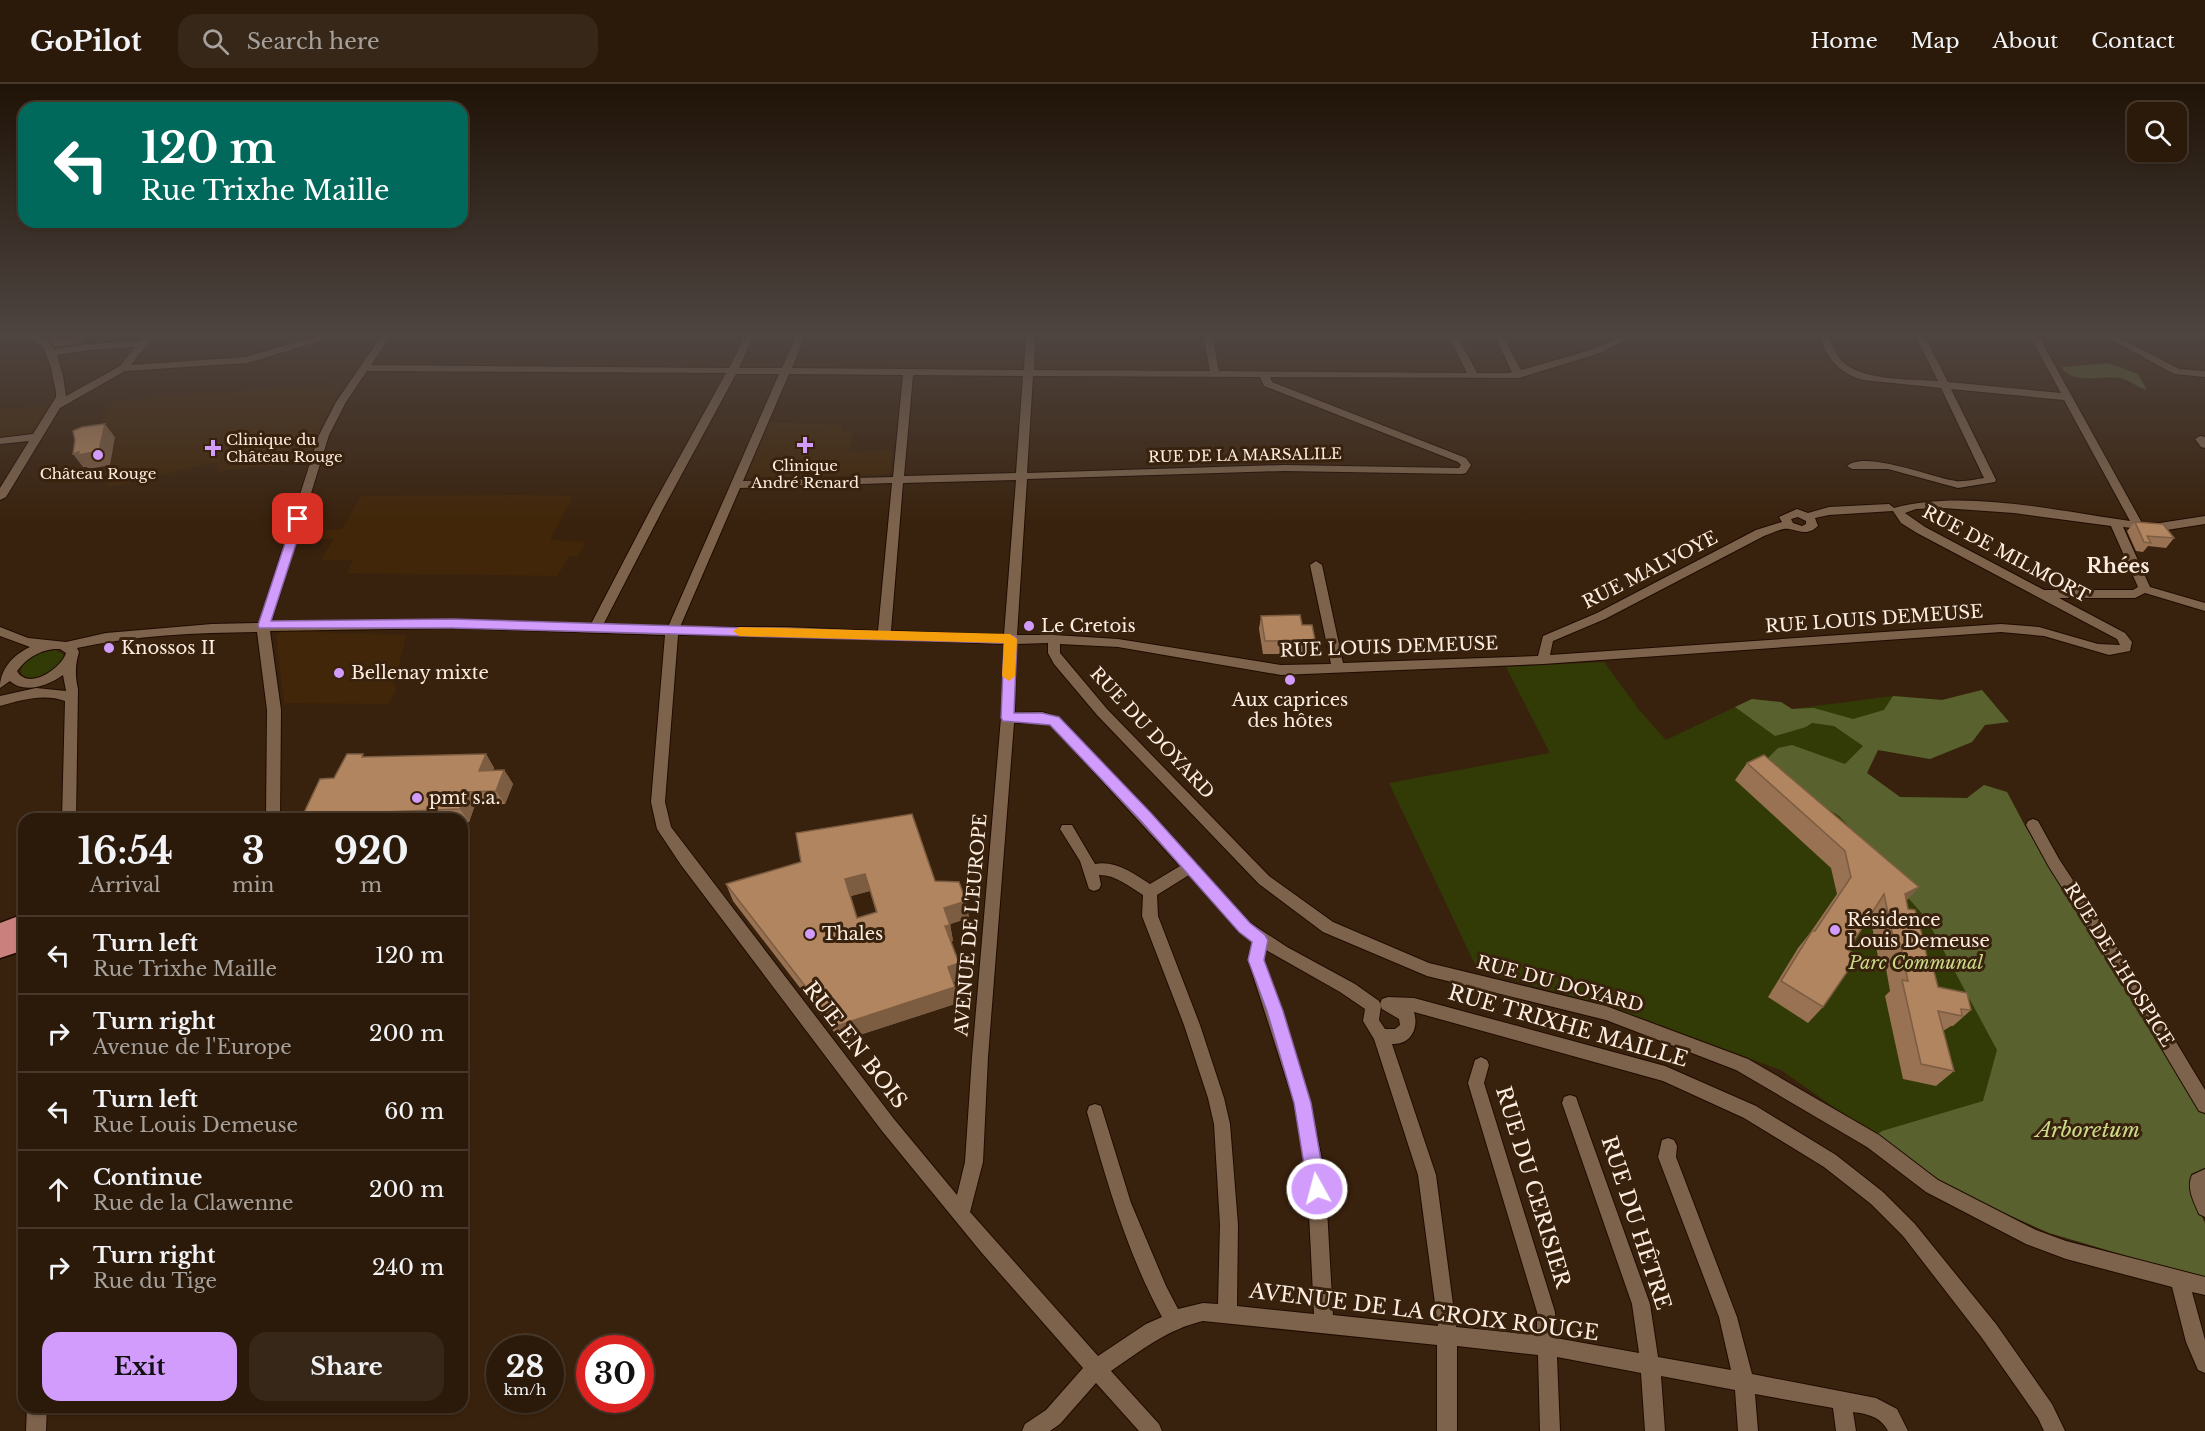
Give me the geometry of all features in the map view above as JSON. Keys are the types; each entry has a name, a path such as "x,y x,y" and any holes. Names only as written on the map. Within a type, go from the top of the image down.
{"main road":[{"path":"0,932 18,925"},
{"path":"0,949 18,943"}],"street":[{"path":"0,497 58,405 60,398"},
{"path":"58,405 71,398"},
{"path":"273,813 274,710 263,635 264,625 324,435 346,398"},
{"path":"596,627 638,544 719,398"},
{"name":"RUE EN BOIS","path":"774,398 672,631 658,802 664,829 881,1116 1095,1370 1152,1431"},
{"path":"884,636 906,398"},
{"name":"AVENUE DE L'EUROPE","path":"961,1213 974,1162 980,1057 1008,718 1010,639 1027,398"},
{"name":"RUE DE LA MARSALILE","path":"1022,475 1284,468 1462,471 1466,465 1456,457 1304,398"},
{"path":"1852,466 1888,466 1958,485 1991,480 1950,398"},
{"path":"2067,398 2138,526"},
{"path":"0,441 38,437"},
{"path":"2205,440 2200,439 2205,446"},
{"path":"734,485 1022,475"},
{"name":"RUE DE MILMORT","path":"2001,628 2041,631 2108,651 2120,652 2127,648 2121,636 1921,530 1905,520 1898,512 1912,505 1977,506 2160,527 2205,520"},
{"name":"RUE MALVOYE","path":"1543,660 1547,639 1555,634 1601,616 1775,526 1789,525 1785,517 1790,514 1799,513 1807,517 1829,511 1889,508"},
{"path":"2115,523 2144,584 2144,589"},
{"path":"1316,565 1338,668"},
{"path":"2044,594 2135,594 2144,589 2205,607"},
{"name":"RUE LOUIS DEMEUSE","path":"0,632 26,642 66,646 112,637 264,625 425,623 1054,639 1119,644 1281,670 1543,660 2001,628"},
{"path":"0,637 16,648 11,666 0,683"},
{"path":"0,695 56,675 90,647 112,637"},
{"name":"RUE DU DOYARD","path":"1054,639 1054,653 1058,661 1102,712 1264,880 1328,927 1427,969 1606,1013 1743,1064 1857,1131 1932,1186 2032,1238 2066,1250 2205,1286"},
{"path":"11,666 29,653 48,645"},
{"path":"66,646 73,652 70,662 69,813"},
{"path":"11,666 17,681 59,685 71,698"},
{"path":"0,701 40,692 61,694 71,698"},
{"path":"1008,718 1042,717 1055,721 1244,927 1260,940 1309,969 1380,1005 1402,1010 1409,1021 1408,1028 1398,1037 1381,1036"},
{"name":"RUE DE L'HOSPICE","path":"2033,825 2054,863 2134,987 2205,1105"},
{"path":"1067,829 1093,878 1099,867 1110,869 1150,892"},
{"path":"1150,892 1190,867"},
{"path":"1150,892 1150,916 1192,1025 1222,1124 1229,1225 1227,1313"},
{"path":"1260,940 1256,960 1275,1011 1302,1103 1316,1174 1324,1323"},
{"path":"1380,1005 1371,1021 1381,1036 1427,1175 1448,1335 1447,1431"},
{"name":"RUE TRIXHE MAILLE","path":"1380,1005 1414,1005 1665,1074 1750,1112 1830,1161 1877,1198 1909,1230 1989,1331 2045,1412 2055,1431"},
{"name":"RUE DU CERISIER","path":"1481,1065 1476,1083 1546,1312 1550,1431"},
{"name":"RUE DU HÊTRE","path":"1570,1103 1641,1304 1650,1365 1654,1431"},
{"path":"1095,1112 1122,1203 1159,1293 1174,1320"},
{"path":"1668,1146 1667,1157 1728,1317 1744,1383 1748,1431"},
{"path":"2205,1178 2198,1181 2200,1196 2205,1208"},
{"path":"2179,1280 2196,1342 2205,1363"},
{"name":"AVENUE DE LA CROIX ROUGE","path":"1032,1431 1053,1417 1095,1370 1153,1331 1174,1320 1203,1312 1548,1346 1841,1399 1882,1409 1897,1427"},
{"path":"1841,1399 1846,1431"},
{"path":"36,1431 37,1413"}],"shaded area":[{"name":"Clinique du Château Rouge","path":"146,398 335,398 305,463 218,471 217,462 107,488 116,433 92,434 114,401"},
{"path":"49,406 29,436 0,438 0,409"},
{"name":"Clinique André Renard","path":"768,422 843,425 843,431 852,430 850,451 893,450 890,474 746,478"},
{"path":"361,496 573,496 550,540 585,542 578,556 570,556 557,576 347,573 353,560 321,560 334,538 306,541 309,532 342,529"},
{"name":"Bellenay mixte","path":"294,629 330,633 406,635 394,686 397,688 388,704 284,703 276,637 278,633"}],"green space":[{"path":"55,650 63,654 64,658 51,672 40,677 22,675 21,668 32,657"},
{"name":"Parc Communal","path":"1604,662 1640,711 1666,740 1752,699 1781,702 1792,709 1893,696 1943,700 1982,690 2009,722 1985,725 1972,742 1930,759 1878,750 1867,773 1900,797 1967,798 1984,785 2007,792 2025,826 2205,1115 2205,1168 2191,1174 2194,1200 2205,1223 2049,1233 1875,1136 1781,1070 1608,1006 1478,971 1389,783 1550,753 1506,667"},
{"name":"Arboretum","path":"1982,690 2009,722 1985,725 1972,742 1930,759 1878,750 1867,773 1900,797 1967,798 1984,785 2007,792 2025,826 2126,982 2205,1115 2205,1168 2191,1174 2194,1200 2205,1223 2205,1279 2049,1233 1959,1193 1875,1136 1882,1131 1983,1101 1997,1050 1926,918 1877,863 1864,843 1839,816 1760,766 1778,748 1792,745 1845,764 1863,746 1834,726 1812,723 1775,736 1735,707 1752,699 1781,702 1792,709 1814,708 1853,719 1884,710 1893,696 1942,700"}],"building":[{"path":"105,424 99,451 73,454 75,440 73,431 82,427"},
{"path":"2135,522 2163,524 2174,538 2147,536 2151,543 2144,542"},
{"path":"1300,615 1302,625 1312,625 1315,640 1265,641 1261,616"},
{"name":"pmt s.a.","path":"347,754 363,754 362,757 486,754 479,771 504,770 496,791 467,792 460,809 304,813 320,779 334,778"},
{"path":"1764,755 1919,887 1905,894 1908,909 1915,910 1923,938 1930,944 1925,947 1928,963 1932,964 1938,987 1967,993 1971,1010 1961,1009 1962,1016 1938,1011 1954,1071 1921,1064 1902,980 1908,981 1901,947 1895,946 1884,894 1848,950 1858,956 1823,1007 1781,981 1812,931 1815,931 1851,877 1845,851 1747,763"},
{"name":"Thales","path":"912,814 935,881 959,882 966,901 944,908 950,925 945,926 959,963 948,967 955,987 836,1026 726,884 801,862 796,833","holes":["865,874 877,912 857,918 845,879"]}],"slow traffic":[{"path":"739,631 1010,639 1009,676"}],"place":[{"name":"Clinique André Renard","path":"805,445"},
{"name":"Clinique du Château Rouge","path":"213,448"},
{"name":"Château Rouge","path":"98,455"},
{"name":"Le Cretois","path":"1029,626"},
{"name":"Knossos II","path":"109,648"},
{"name":"Bellenay mixte","path":"339,673"},
{"name":"Aux caprices des hôtes","path":"1290,680"},
{"name":"pmt s.a.","path":"417,798"},
{"name":"Résidence Louis Demeuse","path":"1835,930"},
{"name":"Thales","path":"810,934"}],"district":[{"name":"Rhées","path":"2118,566"}],"route":[{"path":"298,519 264,625 452,624 1010,639 1008,718 1042,717 1055,721 1146,817 1244,927 1260,940 1256,960 1275,1011 1302,1103 1317,1189"}]}
